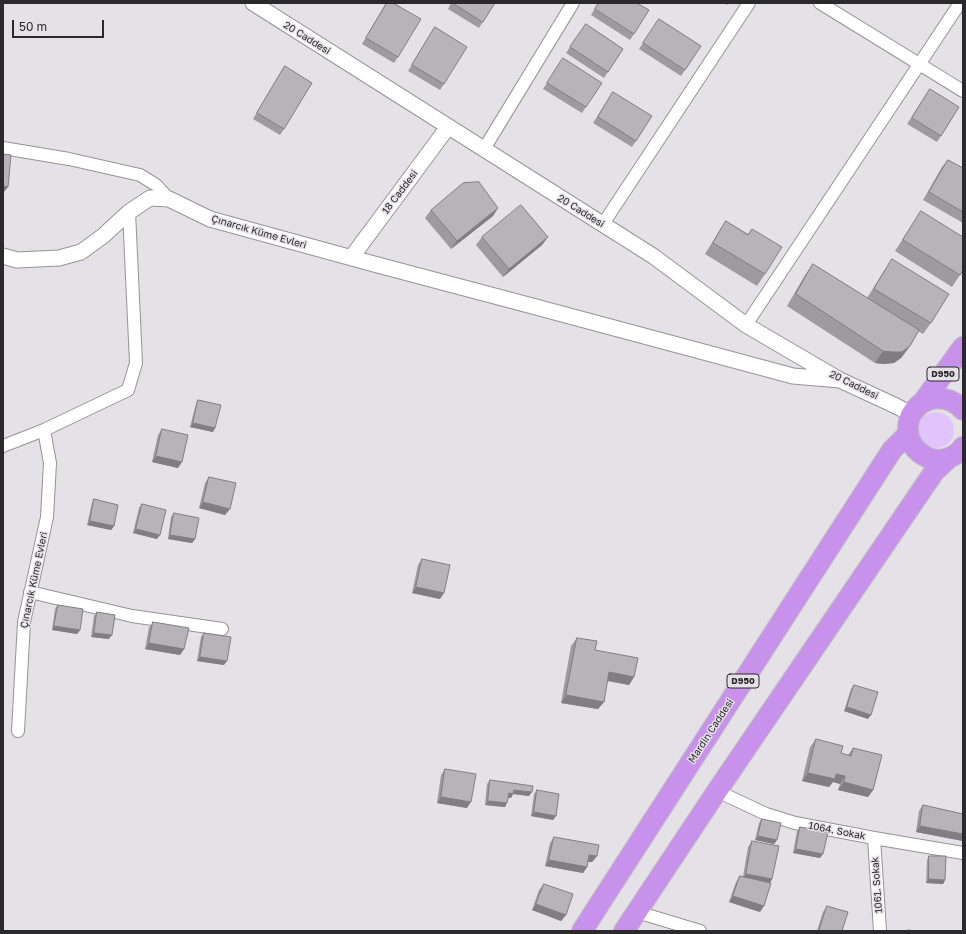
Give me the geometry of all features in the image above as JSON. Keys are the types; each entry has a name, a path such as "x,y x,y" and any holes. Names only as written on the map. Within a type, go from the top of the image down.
{"highway":[{"name":"D950","path":"917,408 963,347"},
{"path":"958,456 931,459 923,455 916,450 911,442 908,434 908,424 917,408 932,399 940,398 948,400 956,403 963,410"},
{"name":"Mardin Caddesi","path":"582,931 892,450 908,434"},
{"path":"624,931 716,791 934,472 958,456"}],"street":[{"name":"20 Caddesi","path":"253,3 653,256 746,325 840,380 896,406 917,408"},
{"path":"484,149 573,3"},
{"path":"603,224 749,3"},
{"path":"820,3 963,91"},
{"path":"746,325 960,3"},
{"name":"18 Caddesi","path":"351,258 448,126"},
{"name":"Çınarcık Küme Evleri","path":"3,148 69,159 140,175 156,185 169,199 210,219 793,376 840,380"},
{"name":"Çınarcık Küme Evleri","path":"3,256 17,260 59,258 81,252 103,236 129,212 150,198 169,199"},
{"path":"3,446 44,430 128,390 136,363 129,212"},
{"name":"Çınarcık Küme Evleri","path":"18,731 24,622 47,517 50,463 44,430"},
{"path":"30,592 132,616 222,629"},
{"name":"1064. Sokak","path":"716,791 766,814 795,823 963,853"},
{"name":"1061. Sokak","path":"874,838 880,931"},
{"path":"637,912 700,931"}],"shaded area":[{"path":"940,412 949,417 953,423 953,437 949,443 940,448 932,448 923,443 919,437 918,426 923,417 929,413"}],"building":[{"path":"387,3 393,3 421,19 398,57 366,38"},
{"path":"453,3 495,3 483,22"},
{"path":"599,3 637,3 649,10 634,34 595,9"},
{"path":"659,19 701,46 685,70 643,43"},
{"path":"586,24 623,49 608,72 570,47"},
{"path":"435,27 467,47 444,84 412,65"},
{"path":"563,58 602,83 586,107 547,83"},
{"path":"285,66 312,83 284,129 257,113"},
{"path":"930,89 959,107 941,136 912,118"},
{"path":"613,92 652,116 636,141 598,117"},
{"path":"3,154 11,155 8,187 3,186"},
{"path":"948,160 963,168 963,212 929,192"},
{"path":"479,182 498,208 457,241 431,210 463,183"},
{"path":"521,205 548,237 509,269 482,237"},
{"path":"921,211 963,237 963,270 960,275 903,240"},
{"path":"726,221 748,235 752,229 782,247 765,274 713,243"},
{"path":"892,259 949,294 931,323 874,289"},
{"path":"813,264 919,330 910,346 902,352 883,351 796,294"},
{"path":"198,400 221,405 215,428 193,423"},
{"path":"162,429 188,435 182,462 156,456"},
{"path":"209,477 236,483 230,509 203,502"},
{"path":"94,499 118,505 114,526 90,521"},
{"path":"142,504 166,510 160,535 136,529"},
{"path":"174,513 199,518 195,539 170,535"},
{"path":"422,559 450,565 444,593 416,587"},
{"path":"58,605 83,609 80,630 54,626"},
{"path":"97,612 115,615 112,635 94,633"},
{"path":"153,622 189,628 184,649 149,643"},
{"path":"204,633 231,637 227,661 200,657"},
{"path":"577,638 597,641 595,650 638,658 634,677 609,672 604,702 566,695"},
{"path":"854,685 878,692 871,715 847,707"},
{"path":"816,739 843,746 841,753 851,756 853,748 882,755 873,790 844,782 845,776 836,774 835,779 808,773"},
{"path":"445,769 476,774 471,802 441,797"},
{"path":"490,780 533,786 532,792 514,790 513,794 509,793 507,803 488,801"},
{"path":"537,790 559,794 556,816 534,812"},
{"path":"923,805 963,814 963,834 920,826"},
{"path":"762,819 781,823 777,840 758,836"},
{"path":"800,827 828,832 823,854 796,849"},
{"path":"554,837 599,845 597,856 589,855 587,867 549,860"},
{"path":"752,841 779,846 772,879 746,874"},
{"path":"929,856 946,856 945,880 929,879"},
{"path":"740,876 771,883 764,906 733,896"},
{"path":"544,884 573,894 566,915 536,904"},
{"path":"827,906 848,912 842,931 819,931"}]}
